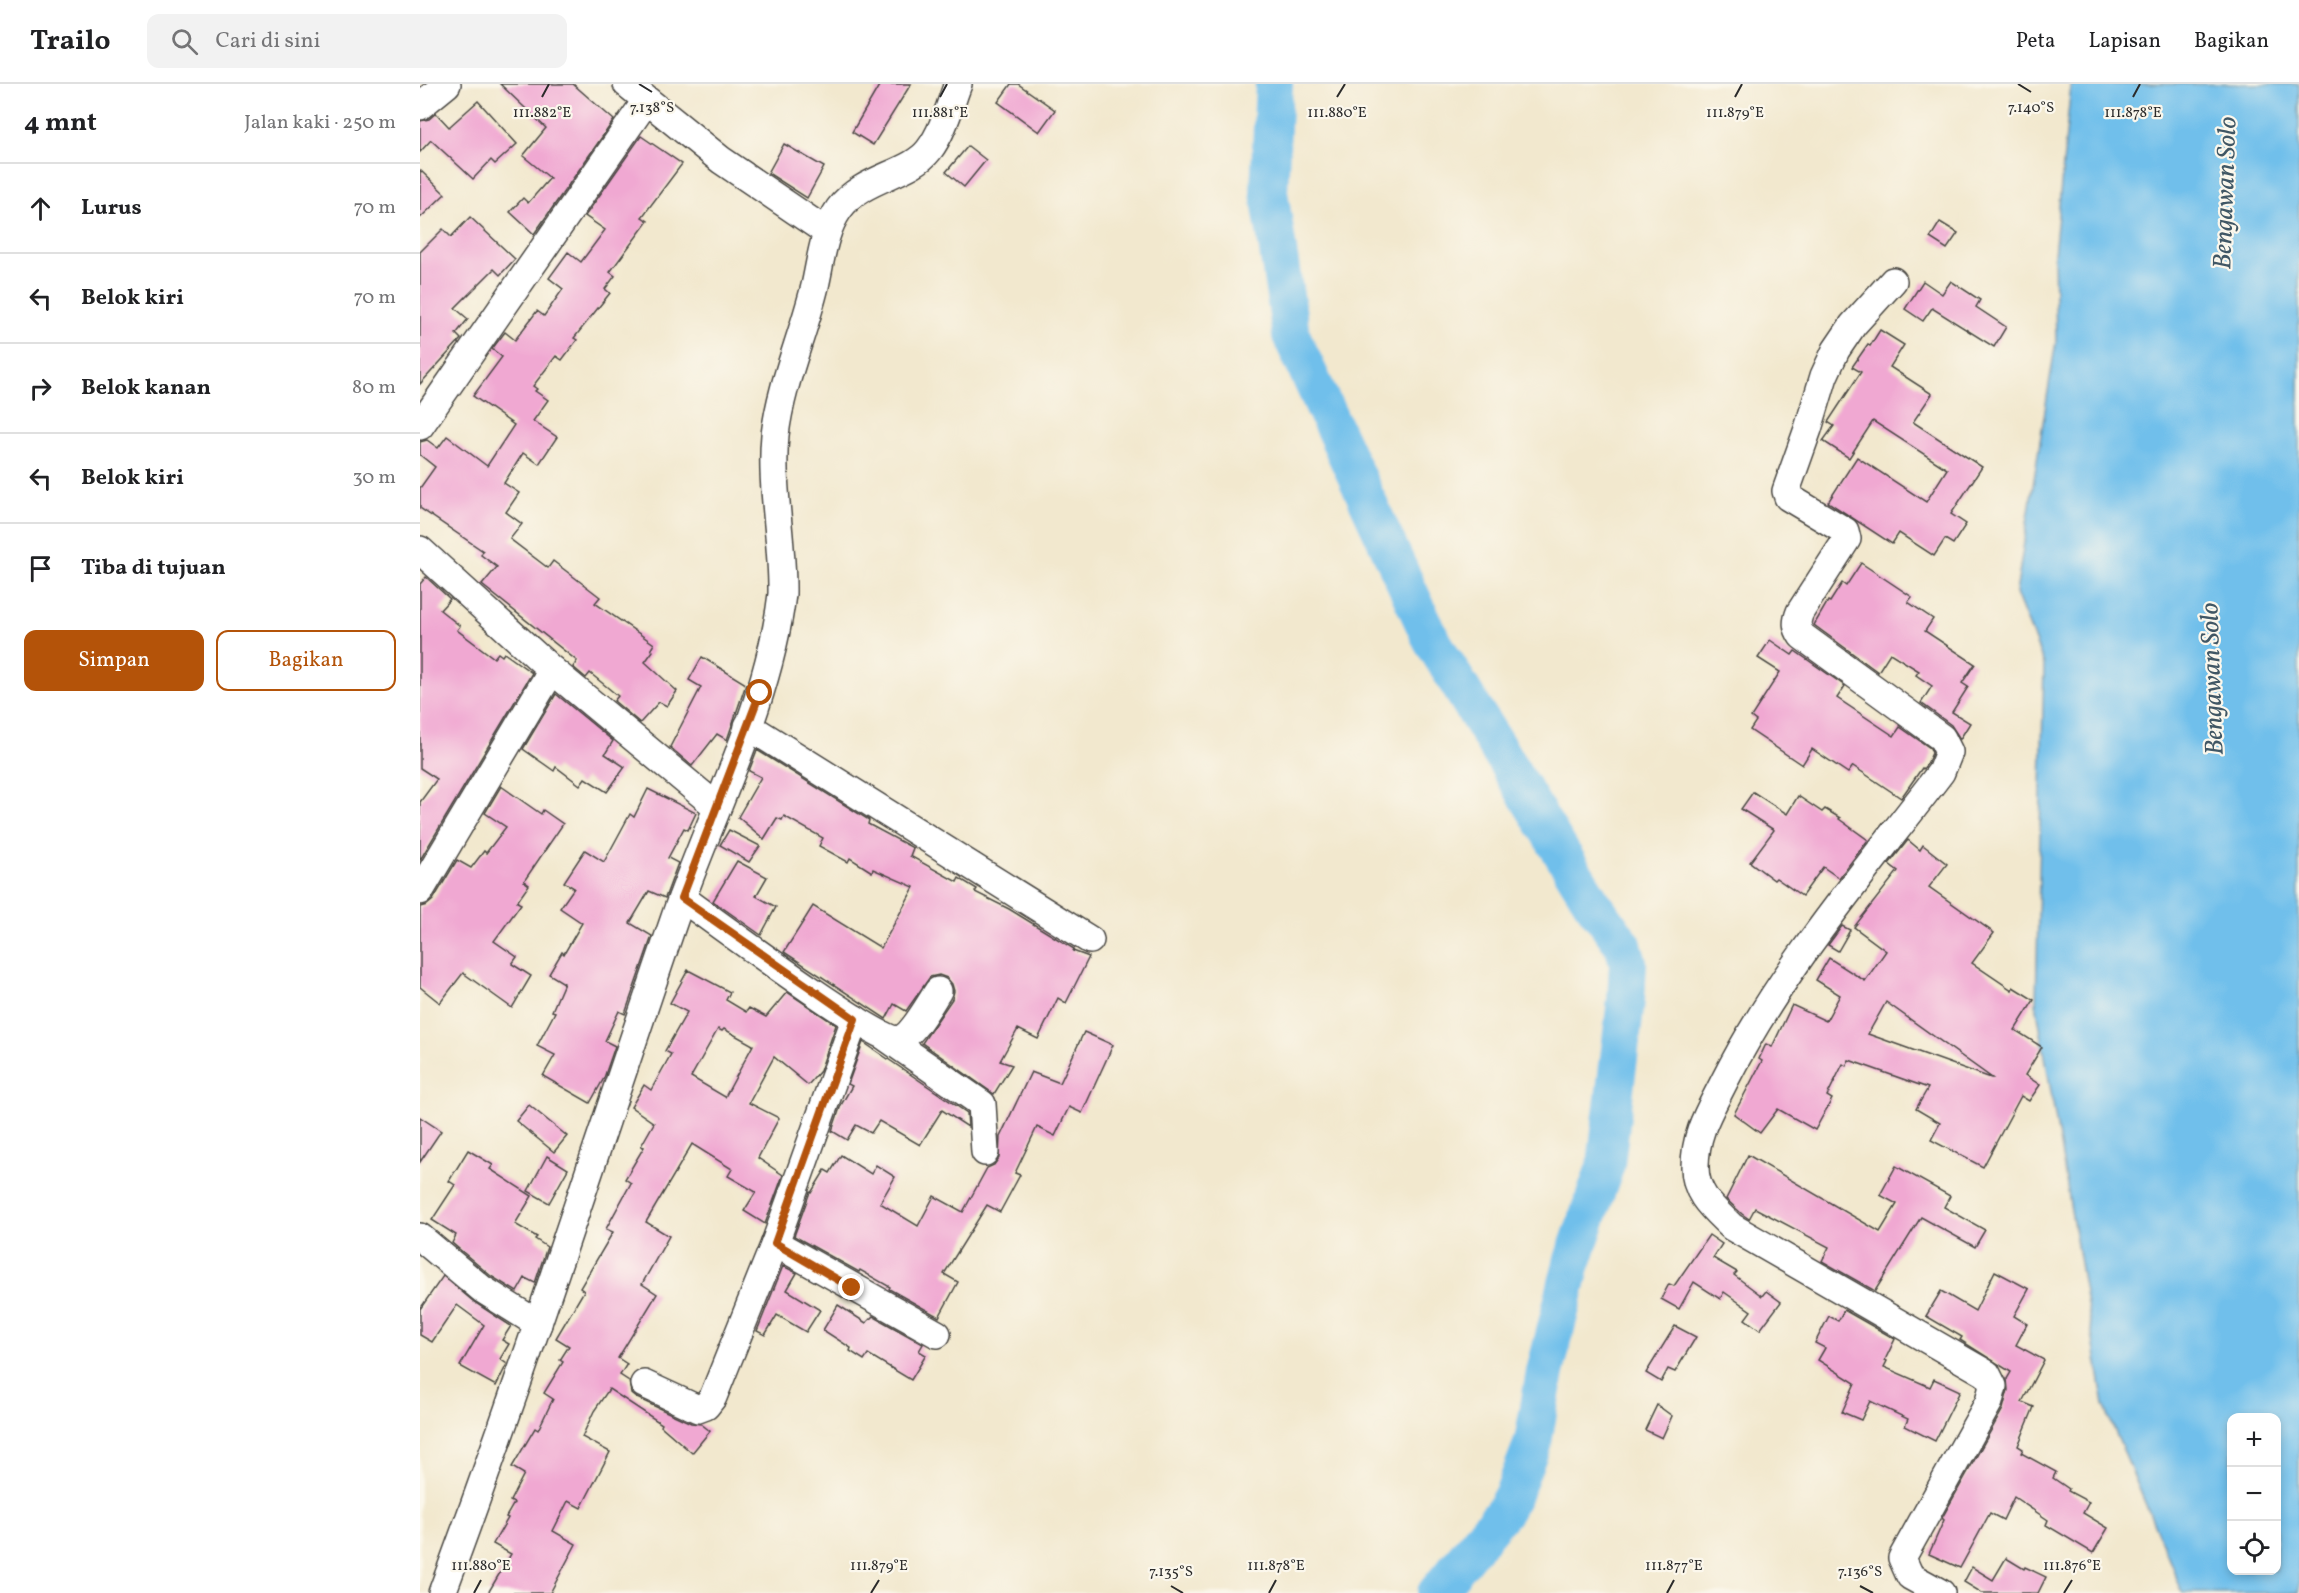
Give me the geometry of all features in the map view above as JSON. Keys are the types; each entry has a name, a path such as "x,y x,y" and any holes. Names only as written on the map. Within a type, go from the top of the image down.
{"street":[{"path":"442,1593 538,1324 682,898 748,726 770,658 782,594 775,436 787,379 815,285 827,231 839,209 860,189 908,166 928,152 937,138 958,84"},
{"path":"420,426 637,93 722,160 827,231"},
{"path":"1893,281 1853,325 1836,350 1824,376 1786,491 1788,497 1835,523 1845,531 1847,539 1800,612 1797,629 1802,636 1942,738 1949,752 1941,772 1796,961 1746,1038 1698,1134 1695,1169 1703,1198 1732,1227 1987,1374 1993,1386 1989,1402 1902,1558 1910,1576 1941,1593"},
{"path":"420,550 552,669 717,807"},
{"path":"420,891 552,669"},
{"path":"748,726 1090,940"},
{"path":"682,898 855,1019 887,1038 982,1104 985,1152"},
{"path":"887,1038 898,1040 909,1034 938,991"},
{"path":"644,1384 698,1409 706,1406 713,1397 775,1243 855,1019"},
{"path":"420,1237 482,1289 538,1324"},
{"path":"775,1243 937,1334"}],"water":[{"name":"Bengawan Solo","path":"2071,84 2299,84 2299,1593 2183,1593 2104,1405 2036,1003 2044,664 2016,593 2056,341 2054,255"}],"building":[{"path":"500,84 573,84 614,120 534,234 510,212 523,198 528,203 550,178 523,156 546,128"},
{"path":"880,84 911,84 873,145 852,132"},
{"path":"1011,84 1018,84 1055,110 1039,132 998,102"},
{"path":"478,101 517,144 495,164 491,160 473,179 431,140 420,152 420,121 429,119 436,113 449,127"},
{"path":"641,136 682,164 642,217 648,221 610,272 615,276 605,289 610,293 574,338 577,340 562,360 556,356 533,386 537,389 535,391 548,400 533,421 557,437 539,464 523,453 504,483 519,493 506,512 522,524 510,539 548,568 553,561 600,597 595,603 654,644 651,649 653,651 645,662 677,691 667,706 659,702 640,723 614,701 618,696 590,673 586,678 573,667 577,661 482,585 497,567 481,555 483,551 420,508 420,488 435,467 420,455 420,442 427,440 438,448 447,436 487,466 514,425 473,396 502,357 492,349 505,332 515,340 537,311 544,316 563,289 549,278 568,252 581,262 605,230 585,216"},
{"path":"784,144 824,167 807,198 768,173"},
{"path":"968,146 986,160 964,187 946,172"},
{"path":"420,170 445,194 420,218"},
{"path":"470,217 515,259 500,275 494,269 455,308 468,319 456,334 461,339 420,384 420,252 443,229 451,237"},
{"path":"1940,222 1958,233 1947,249 1930,238"},
{"path":"1923,281 1942,294 1951,281 1980,300 1976,307 2006,327 1994,347 1932,308 1923,321 1905,309"},
{"path":"1880,330 1904,345 1890,367 1932,394 1913,422 1982,467 1951,514 1966,524 1953,544 1945,539 1934,556 1899,533 1892,544 1828,502 1857,457 1926,502 1947,469 1873,421 1849,458 1823,441 1834,426 1828,422 1861,372 1852,367"},
{"path":"1861,563 1912,597 1908,602 1933,619 1925,631 1975,664 1962,683 1968,687 1952,712 1970,723 1960,739 1951,725 1921,703 1932,686 1916,675 1919,671 1890,653 1878,672 1814,625 1828,601 1830,602 1842,583 1846,586"},
{"path":"426,577 450,599 440,610 460,626 457,630 494,658 498,653 502,656 504,653 532,673 420,860 420,802 437,779 420,768 420,584"},
{"path":"1770,640 1792,655 1795,651 1845,686 1837,698 1894,736 1900,727 1930,748 1932,753 1927,764 1901,798 1853,766 1848,773 1812,749 1802,765 1750,730 1756,721 1751,717 1780,672 1758,658"},
{"path":"702,657 746,684 727,740 717,734 692,766 670,747 701,687 689,680"},
{"path":"556,694 613,741 605,754 625,767 607,792 585,778 580,785 556,767 554,771 523,749"},
{"path":"757,750 869,820 868,824 913,848 910,856 957,882 959,878 977,889 975,892 1009,909 1074,949 1073,951 1089,957 1066,1003 1058,998 1038,1039 1018,1029 1000,1061 1012,1065 994,1094 922,1043 952,999 954,991 947,978 939,975 930,977 906,1011 894,1004 886,1019 784,952 813,906 881,948 914,887 873,869 872,872 850,858 848,862 819,846 823,838 784,816 782,820 777,818 764,839 738,817 761,777 749,771"},
{"path":"501,786 541,814 543,810 563,824 524,881 529,885 517,902 521,904 494,941 517,957 512,964 531,976 512,1008 463,973 440,1003 420,987 420,907 433,900 457,860 471,868 506,827 485,813"},
{"path":"648,789 696,813 688,830 684,828 668,858 678,863 665,898 649,891 630,923 652,936 625,1014 619,1011 605,1041 615,1046 604,1078 590,1103 543,1076 555,1055 537,1046 555,1012 552,1011 564,983 549,974 582,923 560,908 574,888 564,882 585,850 604,862 630,814 634,817"},
{"path":"1753,792 1787,814 1798,796 1822,812 1825,809 1840,818 1868,840 1839,878 1823,867 1802,896 1776,878 1774,880 1750,862 1774,830 1741,809"},
{"path":"729,830 760,846 749,862 720,845"},
{"path":"1908,840 1920,850 1923,845 1947,864 1929,887 1994,933 1972,963 2012,990 2013,987 2034,1000 2015,1030 2042,1047 2025,1075 2040,1085 2029,1101 2021,1096 1983,1167 1931,1140 1940,1123 1916,1109 1928,1088 1849,1060 1846,1066 1843,1064 1827,1096 1832,1099 1815,1130 1778,1109 1760,1133 1734,1114 1762,1061 1759,1059 1766,1044 1772,1047 1792,1005 1826,1021 1840,995 1816,980 1829,958 1865,981 1886,951 1854,927 1898,871 1889,864","holes":["1886,1002 1991,1078 1868,1034"]},
{"path":"737,861 767,877 756,896 776,907 761,935 713,901"},
{"path":"1842,926 1850,930 1838,951 1828,945"},
{"path":"688,970 730,992 726,1000 746,1012 749,1008 766,1017 787,992 836,1025 820,1071 808,1085 774,1057 749,1103 779,1118 758,1158 783,1175 765,1224 744,1211 756,1192 728,1176 732,1169 692,1144 646,1222 669,1236 642,1284 657,1294 618,1358 627,1364 620,1375 629,1381 631,1393 637,1398 691,1423 701,1424 710,1431 692,1453 661,1426 662,1424 609,1389 594,1411 582,1437 610,1452 581,1508 568,1501 553,1531 576,1544 550,1593 488,1593 511,1554 493,1544 508,1518 506,1517 514,1503 510,1501 524,1474 512,1467 535,1428 538,1430 553,1399 544,1393 563,1362 560,1360 569,1346 556,1338 584,1291 580,1288 613,1232 606,1229 631,1183 625,1179 644,1147 641,1146 654,1123 631,1107 644,1085 651,1090 671,1054 665,1051 687,1012 670,1003","holes":["718,1029 722,1031 724,1029 753,1045 725,1097 691,1077"]},
{"path":"1084,1032 1113,1045 1082,1113 1069,1107 1055,1136 1037,1127 1015,1173 1020,1175 1000,1212 987,1205 944,1274 958,1282 939,1317 860,1270 859,1272 794,1236 810,1192 825,1170 830,1173 841,1155 871,1174 876,1165 895,1177 880,1203 918,1226 934,1196 963,1212 987,1168 994,1165 999,1158 1000,1137 1031,1072 1060,1083"},
{"path":"863,1042 967,1113 968,1127 942,1110 920,1145 879,1121 871,1133 856,1125 847,1140 832,1131 841,1105 852,1086 848,1084"},
{"path":"529,1105 567,1136 554,1152 516,1121"},
{"path":"420,1117 441,1131 420,1162"},
{"path":"468,1150 493,1165 490,1169 532,1196 515,1224 537,1237 535,1239 547,1247 535,1283 525,1278 517,1292 491,1276 452,1243 456,1235 432,1220 455,1185 449,1181"},
{"path":"1748,1155 1880,1232 1897,1204 1880,1195 1896,1166 1950,1196 1944,1207 1985,1230 1975,1247 1921,1217 1875,1291 1822,1261 1829,1247 1755,1208 1749,1219 1726,1199"},
{"path":"547,1156 568,1169 549,1203 528,1191"},
{"path":"1709,1235 1722,1244 1713,1258 1737,1272 1734,1275 1762,1296 1766,1291 1781,1302 1760,1330 1745,1319 1751,1311 1724,1292 1720,1299 1694,1282 1679,1309 1661,1299 1669,1284 1674,1286"},
{"path":"783,1266 797,1273 787,1290 820,1310 806,1332 777,1315 765,1335 757,1331"},
{"path":"1995,1271 2029,1289 2014,1316 2027,1324 2016,1345 2044,1360 2022,1402 2034,1407 2018,1446 2023,1449 2021,1453 2056,1472 2053,1478 2069,1489 2068,1491 2089,1502 2083,1513 2108,1528 2093,1553 2046,1525 2048,1520 2014,1497 2003,1520 1990,1513 1960,1568 1929,1554 1944,1520 1942,1518 2003,1409 2008,1390 2007,1379 2011,1372 1960,1340 1962,1337 1926,1316 1941,1291 1975,1311"},
{"path":"443,1276 474,1302 511,1326 502,1340 509,1344 500,1359 507,1364 496,1386 460,1366 484,1325 457,1305 432,1342 420,1335 420,1309"},
{"path":"838,1305 866,1323 873,1316 923,1344 919,1351 926,1355 911,1380 868,1354 864,1360 850,1351 851,1348 823,1330"},
{"path":"1844,1310 1895,1339 1884,1367 1930,1387 1934,1379 1960,1391 1935,1441 1905,1426 1908,1419 1870,1401 1861,1420 1842,1412 1855,1383 1818,1360 1825,1348 1815,1343 1829,1316 1838,1321"},
{"path":"1675,1326 1696,1337 1675,1372 1668,1369 1661,1382 1646,1373"},
{"path":"1657,1405 1672,1416 1662,1438 1645,1430"},
{"path":"2006,1558 2024,1569 2025,1567 2046,1577 2038,1593 1982,1593 1964,1582 1972,1567 1993,1580"}],"waterway":[{"path":"1274,84 1269,192 1291,335 1431,639 1591,901 1623,945 1628,963 1626,1000 1606,1164 1572,1263 1545,1372 1533,1442 1513,1494 1504,1510 1436,1593"}],"route":[{"path":"760,693 682,898 855,1019 775,1243 852,1288"}]}
